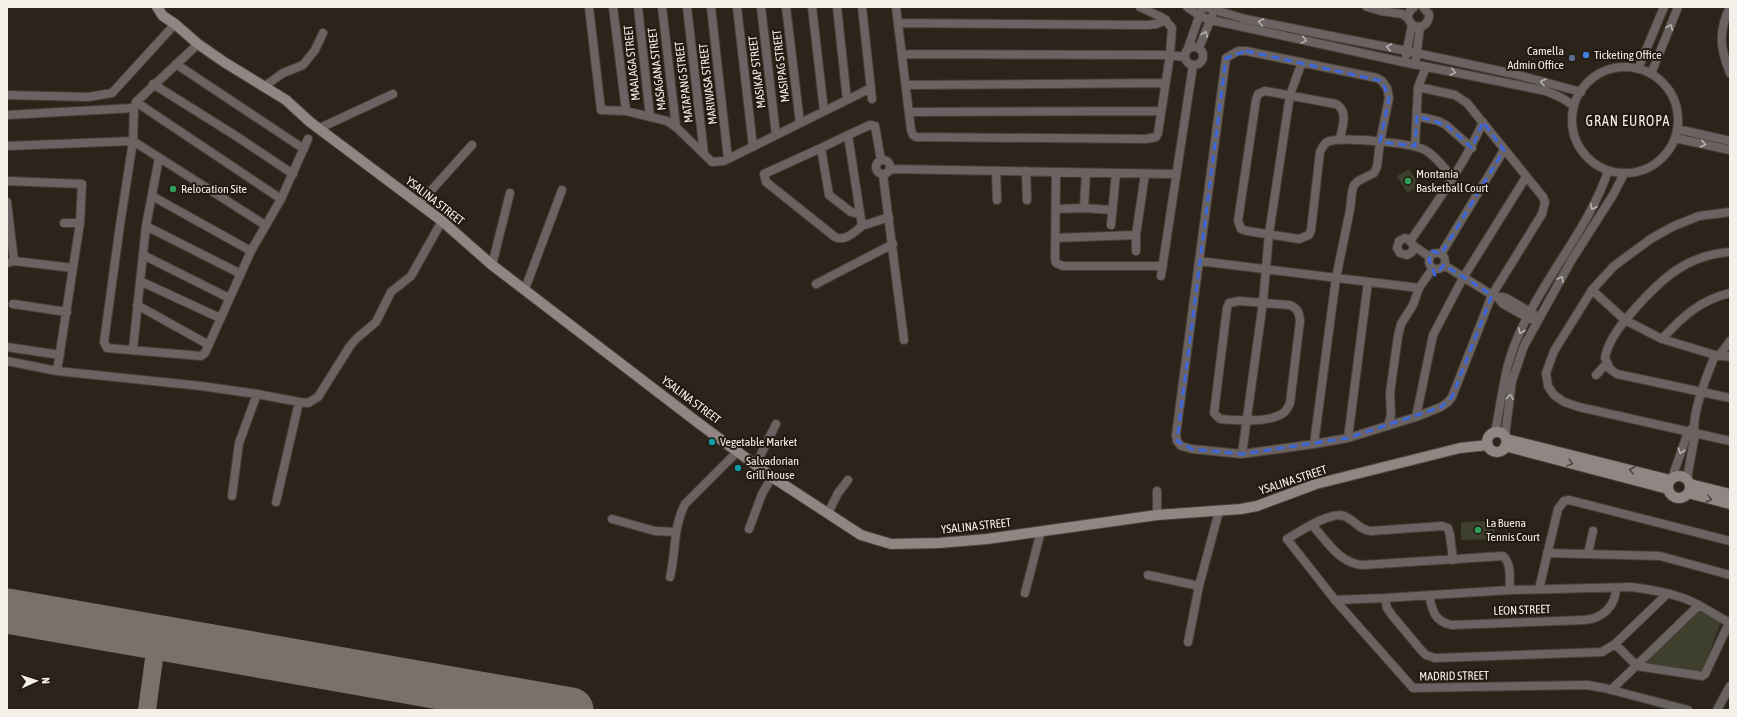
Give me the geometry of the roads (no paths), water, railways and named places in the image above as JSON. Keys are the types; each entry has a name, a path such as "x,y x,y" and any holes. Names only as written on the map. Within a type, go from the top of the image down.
{"street":[{"name":"YSALINA STREET","path":"157,7 163,16 175,24 198,44 224,62 286,100 310,122 442,221 492,265 702,425 772,477 861,535 890,544 939,544 1041,532 1157,515 1250,508 1316,484 1460,448 1488,444"},
{"path":"589,7 601,110 626,111 667,121 708,159 716,163 753,147 871,88"},
{"path":"613,7 626,111"},
{"name":"MAALAGA STREET","path":"638,7 650,117"},
{"name":"MASAGANA STREET","path":"662,7 676,128"},
{"name":"MATAPANG STREET","path":"687,7 704,154"},
{"name":"MARIWASA STREET","path":"711,7 728,159"},
{"path":"737,7 753,147"},
{"name":"MASIKAP STREET","path":"761,7 776,135"},
{"name":"MASIPAG STREET","path":"786,7 800,123"},
{"path":"812,7 824,111"},
{"path":"837,7 847,100"},
{"path":"862,7 872,99"},
{"path":"896,7 911,130 916,137 1146,139 1156,137 1170,55 1172,28 1166,20 1140,7"},
{"path":"1192,10 1204,7 1245,19 1514,74 1581,92"},
{"path":"1367,7 1402,14 1413,23 1426,24 1429,17 1427,10 1423,7"},
{"path":"1414,7 1409,11 1413,23 1417,54 1414,65"},
{"path":"1638,69 1664,7"},
{"path":"1651,74 1678,7"},
{"path":"1730,7 1723,20 1721,44 1730,74"},
{"path":"1192,10 1211,20 1414,65 1546,91 1562,98 1574,106"},
{"path":"1184,57 1197,21 1192,10"},
{"path":"1199,48 1214,10"},
{"path":"898,23 1148,25 1166,20"},
{"path":"1403,62 1413,23"},
{"path":"7,95 88,97 112,93 175,24"},
{"path":"265,86 283,73 303,65 315,50 323,34"},
{"path":"198,44 153,84 135,105 133,142 104,342 107,348 133,349 201,356 205,353 251,251 281,199 308,139"},
{"path":"1184,57 1187,63 1193,65 1198,64 1202,59 1202,53 1199,48 1194,46 1188,48"},
{"path":"1314,444 1336,278 1354,185 1358,181 1374,173 1377,167 1380,142 1389,98 1388,88 1377,78 1246,50 1238,51 1226,58 1176,434 1177,441 1181,446 1192,449 1242,454 1314,444 1348,438 1388,426 1441,407 1452,397 1485,312 1495,297 1544,208 1545,202 1543,197 1468,103 1455,95 1418,88"},
{"path":"902,54 1170,55 1184,57"},
{"path":"1242,454 1263,302 1269,234 1290,95 1302,62"},
{"path":"176,64 304,149"},
{"path":"1161,276 1193,65"},
{"path":"1415,146 1418,116 1418,88 1426,67"},
{"path":"1616,68 1638,69 1651,74 1663,83 1672,96 1677,111 1678,129 1675,138 1667,154 1655,165 1640,172 1624,174 1608,171 1594,163 1583,152 1575,138 1572,122 1574,106 1581,92 1590,81 1602,72 1616,68"},
{"path":"906,85 1165,82"},
{"path":"153,84 293,174"},
{"path":"1340,139 1344,114 1340,106 1290,95 1261,92 1256,100 1238,221 1241,229 1247,232 1300,239 1309,235 1311,230 1320,152 1326,143 1340,139 1415,146 1425,150 1453,178"},
{"path":"320,128 393,94"},
{"path":"7,115 135,105 281,199"},
{"path":"909,112 1161,111"},
{"path":"1418,116 1438,121 1446,125 1472,148"},
{"path":"1430,257 1412,243 1472,148 1483,122"},
{"path":"881,160 875,126 870,125 764,174 766,182 834,237 839,239 846,237 862,226 889,217"},
{"path":"1678,129 1730,140"},
{"path":"848,134 862,226"},
{"path":"1675,138 1730,150"},
{"path":"7,146 133,142 265,225"},
{"path":"419,204 472,145"},
{"path":"821,148 829,195 851,212 860,214"},
{"path":"1441,254 1504,150"},
{"path":"133,349 146,226 159,158"},
{"path":"881,160 888,162 891,169"},
{"path":"881,160 877,163 876,168 878,173 883,175"},
{"path":"883,175 888,173 891,169 1176,174"},
{"path":"996,171 997,200"},
{"path":"1026,171 1027,200"},
{"path":"1503,438 1505,377 1516,342 1528,315 1592,210 1602,190 1608,171"},
{"path":"1056,172 1056,263 1063,266 1163,266"},
{"path":"1084,208 1086,173"},
{"path":"1111,225 1116,173"},
{"path":"1136,251 1136,235 1145,174"},
{"path":"1624,174 1613,195 1571,261 1524,346 1512,381 1503,438 1501,451 1494,451 1488,444 1490,435 1503,438 1670,482 1681,476 1688,485 1730,504"},
{"path":"883,175 893,244 904,340"},
{"path":"1416,416 1433,336 1463,278 1526,177"},
{"path":"7,181 82,184 80,223 57,371"},
{"path":"525,289 562,190"},
{"path":"492,265 510,193"},
{"path":"152,196 251,251"},
{"path":"7,202 10,262 73,268"},
{"path":"1056,209 1084,208 1112,210"},
{"path":"1730,212 1699,216 1674,226 1652,238 1614,266 1592,290 1554,351 1546,373 1548,386 1554,395 1564,402 1579,407 1692,431 1730,441"},
{"path":"7,361 57,371 201,386 308,403 318,398 350,346 376,322 391,292 411,276 442,221"},
{"path":"64,223 80,223"},
{"path":"146,226 241,274"},
{"path":"1056,238 1136,235"},
{"path":"816,284 893,244"},
{"path":"1730,252 1709,256 1674,271 1654,287 1625,320 1606,350 1605,358 1606,364 1617,374 1730,398"},
{"path":"1435,253 1441,254 1445,259 1444,265 1439,269 1433,268 1429,263 1430,257 1435,253"},
{"path":"143,255 229,298"},
{"path":"1199,261 1419,288"},
{"path":"1444,265 1495,297 1506,298 1528,315 1538,320"},
{"path":"1388,426 1391,414 1390,392 1401,324 1413,305 1419,288 1433,268"},
{"path":"140,281 220,318"},
{"path":"1348,438 1368,282"},
{"path":"1592,290 1625,320 1662,339 1717,355 1730,357"},
{"path":"1662,339 1682,317 1695,307 1708,300 1730,293"},
{"path":"1263,302 1290,305 1296,308 1299,312 1300,320 1290,403 1286,411 1281,415 1272,418 1247,421 1220,419 1214,413 1226,316 1229,303 1263,302"},
{"path":"14,304 67,312"},
{"path":"137,305 209,345"},
{"path":"1692,431 1670,482 1671,495 1676,498 1682,497 1688,485 1692,431 1701,393 1717,355 1730,341"},
{"path":"7,346 60,355"},
{"path":"1596,375 1606,364"},
{"path":"232,496 239,443 257,394"},
{"path":"276,502 300,402"},
{"path":"756,464 776,424"},
{"path":"670,577 675,532 680,513 685,504 738,451"},
{"path":"749,529 762,494 772,477"},
{"path":"828,513 838,493 848,480"},
{"path":"1688,485 1730,494"},
{"path":"1157,491 1157,515"},
{"path":"1539,589 1558,509 1564,501 1569,500 1730,542"},
{"path":"1188,642 1199,586 1219,511"},
{"path":"1453,560 1450,535 1445,526 1371,531 1361,529 1345,516 1338,515 1312,525 1337,554 1352,564 1362,565 1453,560 1503,556 1509,565 1510,590"},
{"path":"612,519 655,531 675,532"},
{"name":"MADRID STREET","path":"1312,525 1287,539 1334,600 1413,688 1577,685 1596,686 1688,710"},
{"path":"1588,554 1593,531"},
{"path":"1025,593 1041,532"},
{"path":"1548,553 1660,556 1730,575"},
{"path":"1148,575 1199,586"},
{"path":"1334,600 1510,590 1616,588 1649,589 1681,597 1730,622 1705,674 1702,676 1637,666 1615,644"},
{"name":"LEON STREET","path":"1428,595 1436,617 1444,624 1452,625 1592,620 1602,615 1613,603 1616,596 1616,588"},
{"path":"1385,598 1387,608 1396,620 1426,655 1435,658 1597,652 1606,650 1615,644 1667,594"},
{"path":"1611,690 1699,605"},
{"path":"1717,710 1730,687"}],"place":[{"name":"Ticketing Office","path":"1586,55"},
{"name":"Camella Admin Office","path":"1572,58"},
{"name":"Montania Basketball Court","path":"1408,181"},
{"name":"Relocation Site","path":"173,189"},
{"name":"Vegetable Market","path":"712,442"},
{"name":"Salvadorian Grill House","path":"738,468"},
{"name":"La Buena Tennis Court","path":"1478,530"}],"district":[{"name":"GRAN EUROPA","path":"1628,121"}]}
